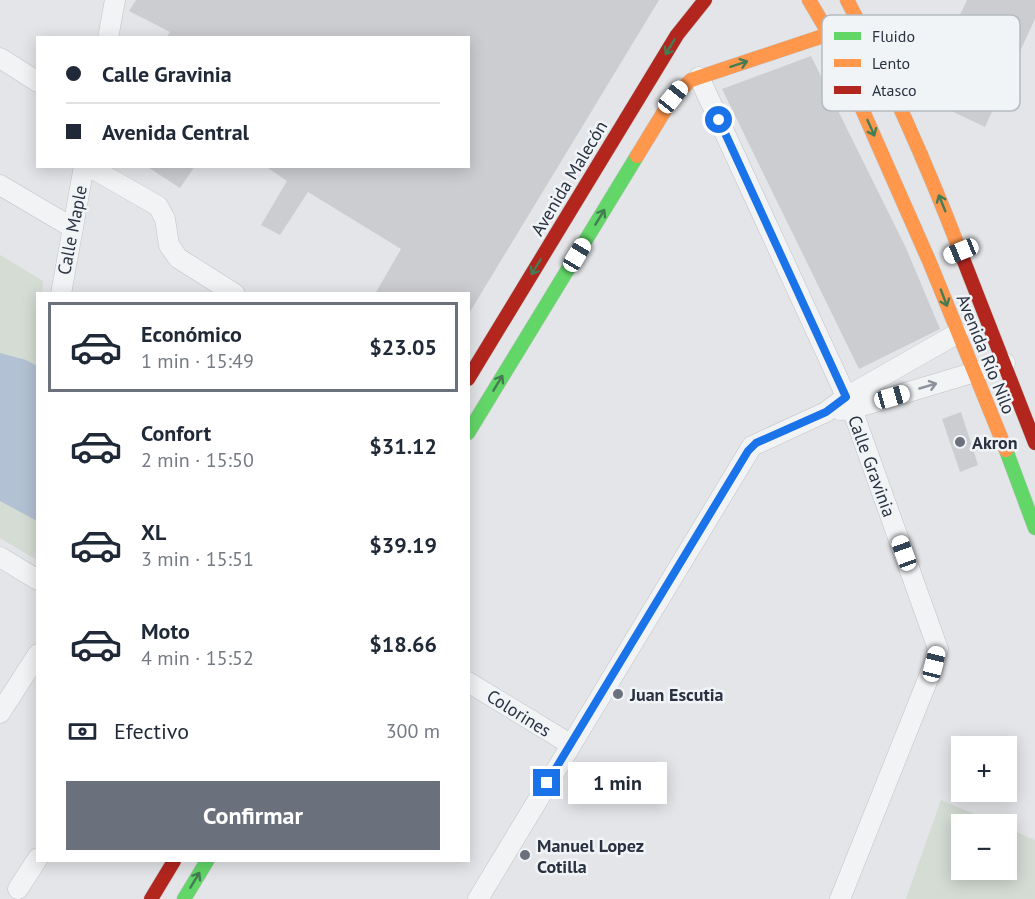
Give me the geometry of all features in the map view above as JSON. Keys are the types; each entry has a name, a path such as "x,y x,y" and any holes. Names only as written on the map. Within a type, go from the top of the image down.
{"street":[{"name":"Avenida Malecón","path":"470,376 677,35 705,0"},
{"name":"Avenida Río Nilo","path":"809,0 822,21"},
{"name":"Avenida Río Nilo","path":"847,0 855,15"},
{"path":"108,36 111,2"},
{"path":"470,430 673,97 691,80 822,37"},
{"path":"0,58 36,81"},
{"name":"Calle Gravinia","path":"699,77 849,403 938,649 840,899"},
{"name":"Avenida Río Nilo","path":"870,111 945,257 1005,363 1035,443"},
{"name":"Avenida Río Nilo","path":"897,111 945,257 958,333 1035,528"},
{"name":"Calle Maple","path":"61,292 86,168"},
{"path":"90,168 158,206 165,219 169,244 178,258 232,292"},
{"path":"0,185 73,228"},
{"path":"849,403 958,333"},
{"path":"478,899 748,451 756,443 849,403 975,373 1005,363"},
{"path":"1020,490 1028,498 1035,499"},
{"path":"0,557 36,579"},
{"path":"0,713 36,657"},
{"name":"Colorines","path":"470,683 570,744"},
{"path":"18,889 36,861"},
{"path":"151,899 173,862"},
{"path":"184,899 206,862"}],"shaded area":[{"path":"0,255 43,281 42,292 36,292 36,559 0,538"},
{"path":"941,800 974,814 951,814 951,880 1017,880 1017,832 1035,840 1035,899 906,899"}],"water":[{"path":"0,353 26,360 36,365 36,520 0,501"}],"building":[{"path":"136,0 659,0 470,312 470,292 376,292 401,249 308,192 280,235 261,225 287,181 268,168 470,168 470,36 167,36 170,32 129,11"},
{"path":"967,0 1035,0 1035,19 1020,51 1020,15 960,15"},
{"path":"811,56 822,78 822,111 838,111 906,248 940,329 859,369 722,89"},
{"path":"951,111 992,111 985,127"},
{"path":"149,168 194,168 180,188"},
{"name":"Akron","path":"961,412 978,465 960,472 942,419"}],"traffic: fast":[{"path":"470,430 637,156"},
{"path":"1006,450 1035,528"},
{"path":"184,899 206,862"}],"traffic: slow":[{"path":"809,0 822,22"},
{"path":"847,0 855,15"},
{"path":"637,156 673,97 691,80 822,36"},
{"path":"863,111 930,263 1006,450"},
{"path":"901,111 960,251"}],"traffic: jam":[{"path":"470,376 677,35 705,0"},
{"path":"960,251 1035,443"},
{"path":"151,899 173,862"}],"place":[{"name":"Akron","path":"960,442"},
{"name":"Juan Escutia","path":"618,694"},
{"name":"Manuel Lopez Cotilla","path":"525,855"}],"route":[{"path":"547,783 748,451 756,443 826,412 846,397 719,120"}]}
